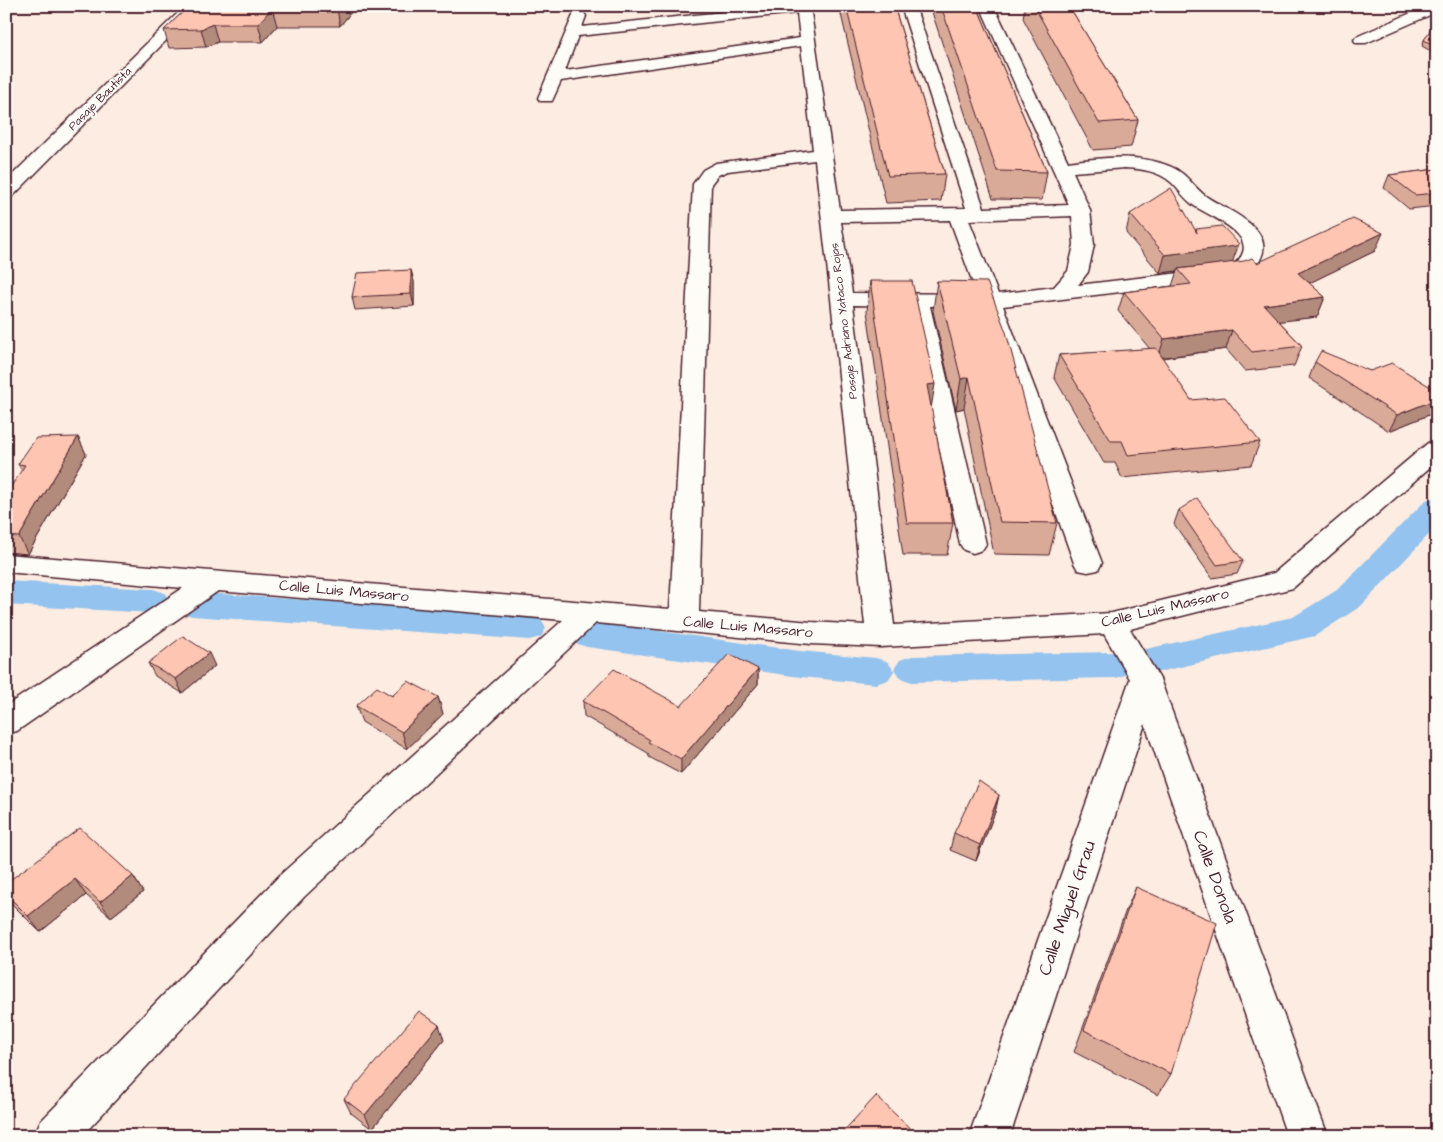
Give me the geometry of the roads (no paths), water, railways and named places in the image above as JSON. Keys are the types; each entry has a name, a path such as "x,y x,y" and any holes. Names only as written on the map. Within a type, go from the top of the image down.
{"street":[{"name":"Pasaje Bautista","path":"6,192 193,6"},
{"path":"908,6 991,301 1088,563"},
{"path":"987,6 1081,210 1084,245 1078,272 1060,293"},
{"path":"573,32 803,7"},
{"name":"Pasaje Adriano Yataco Rojas","path":"803,7 842,299 881,636"},
{"path":"1360,40 1429,11"},
{"path":"546,98 579,16"},
{"path":"716,17 717,54"},
{"path":"555,77 807,41"},
{"path":"684,621 702,184 705,176 712,170 726,166 822,154"},
{"path":"842,299 991,301 1237,272 1250,260 1254,246 1247,230 1209,208 1195,197 1180,178 1162,169 1144,164 1124,163 1063,168"},
{"path":"831,216 967,215 1081,210"},
{"path":"918,300 973,544"},
{"name":"Calle Luis Massaro","path":"6,563 590,612 811,633 881,636 1112,623 1283,581 1435,453"},
{"path":"6,722 214,580"},
{"path":"54,1136 292,886 590,612"},
{"name":"Calle Donola","path":"1112,623 1145,680 1308,1136"},
{"name":"Calle Miguel Grau","path":"989,1136 1145,680"}],"waterway":[{"path":"1146,662 1303,627 1349,598 1437,507"},
{"path":"6,593 153,601"},
{"path":"192,604 529,628"},
{"path":"587,634 800,664 876,671"},
{"path":"912,669 1116,665"}]}
